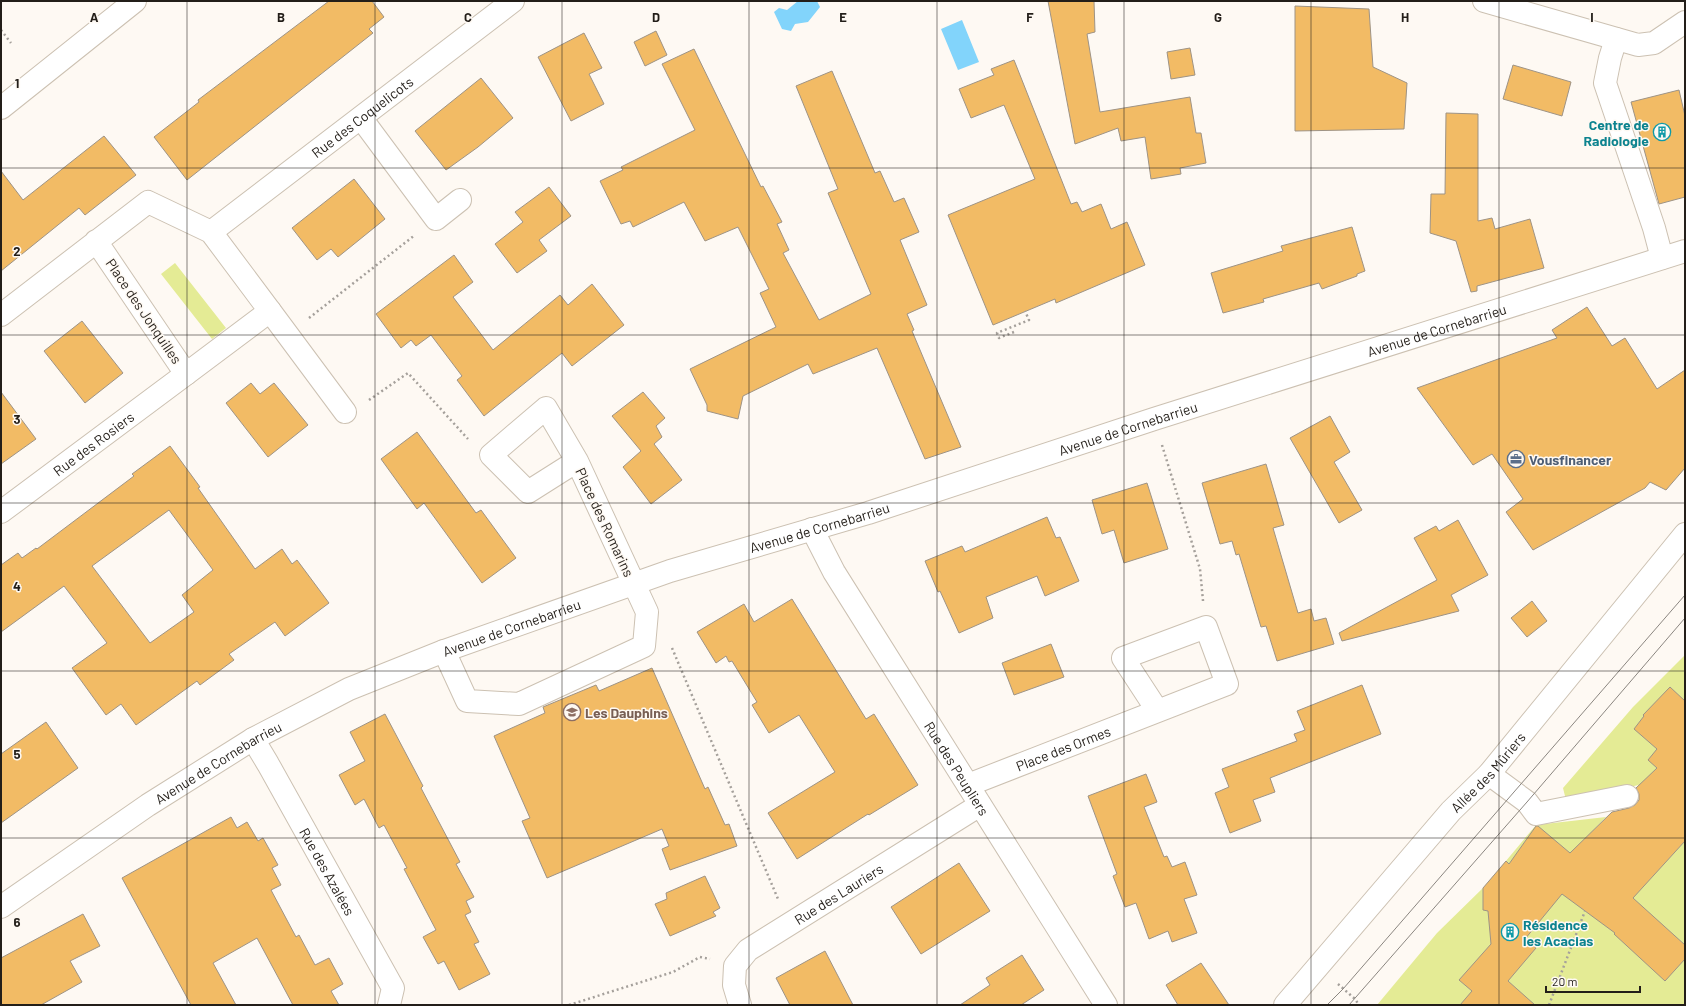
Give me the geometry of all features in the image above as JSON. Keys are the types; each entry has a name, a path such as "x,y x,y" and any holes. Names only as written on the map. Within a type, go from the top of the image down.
{"street":[{"path":"1,108 135,1"},
{"name":"Rue des Coquelicots","path":"211,232 513,1"},
{"path":"1484,1 1638,45 1654,43 1685,22"},
{"path":"1616,39 1609,62 1605,83 1656,235 1662,258"},
{"path":"361,118 436,219 460,200"},
{"path":"1,315 148,202 211,232 345,412"},
{"name":"Place des Jonquilles","path":"96,241 186,374 270,311"},
{"name":"Avenue de Cornebarrieu","path":"1,907 148,805 253,739 349,689 444,651 634,583 868,513 1154,419 1685,251"},
{"name":"Rue des Rosiers","path":"1,512 186,374"},
{"name":"Place des Romarins","path":"444,651 467,701 519,704 644,646 647,612 576,462 546,408 491,455 528,492 576,462"},
{"name":"Rue des Peupliers","path":"812,529 834,572 1106,1005"},
{"name":"Allée des Mûriers","path":"1285,1005 1451,811 1489,774 1685,534"},
{"path":"1157,710 1123,658 1206,627"},
{"name":"Place des Ormes","path":"968,785 1157,710 1227,684 1206,627"},
{"name":"Rue des Azalées","path":"253,739 393,988 389,1005"},
{"path":"1489,774 1528,802 1534,822 1627,796"},
{"name":"Rue des Lauriers","path":"736,966 748,950 980,805"},
{"path":"736,966 734,985 740,1005"}],"path":[{"path":"1,30 11,43"},
{"path":"288,335 436,219"},
{"path":"1014,332 999,338 997,333 1029,320 1025,311"},
{"path":"345,412 356,410 408,373 480,453 491,455"},
{"path":"1154,419 1200,569 1206,627"},
{"path":"671,645 789,924"},
{"path":"1549,1005 1585,911"},
{"path":"569,1005 673,972 700,957 736,966"}],"green space":[{"path":"175,263 226,328 212,339 161,274"},
{"path":"1685,655 1685,807 1657,799 1639,785 1566,800 1563,788 1633,707"},
{"path":"1606,817 1561,865 1606,926 1685,841 1685,1005 1377,1005 1437,933 1485,886 1536,825"}],"water":[{"path":"798,1 817,1 820,7 808,22 795,24 791,31 782,29 774,12 779,8 787,10"},
{"path":"962,20 979,62 958,70 941,29"}],"building":[{"path":"329,1 372,1 384,17 369,29 373,33 187,180 154,137 199,102 198,100"},
{"path":"1048,1 1094,1 1095,32 1087,34 1100,112 1190,97 1196,133 1201,133 1206,163 1180,168 1181,174 1151,179 1145,137 1121,141 1118,128 1075,144"},
{"path":"1295,6 1369,9 1373,67 1407,83 1404,129 1295,131"},
{"path":"656,31 667,55 645,66 634,42"},
{"path":"584,33 602,68 589,74 604,104 571,121 538,57"},
{"path":"1190,48 1195,75 1171,79 1167,52"},
{"path":"694,49 761,187 763,186 782,222 777,224 789,250 783,253 819,320 871,294 828,193 838,189 796,86 832,71 875,173 880,171 894,202 904,198 919,232 900,240 927,305 907,314 914,330 912,331 961,447 925,459 877,348 813,374 808,364 743,396 738,419 707,411 707,405 690,369 776,327 760,293 769,289 738,227 705,241 684,202 633,227 630,221 621,224 600,181 623,170 621,167 695,130 662,64"},
{"path":"1014,60 1071,204 1077,202 1082,212 1101,204 1111,229 1127,222 1145,265 1056,303 1055,299 993,325 948,215 1035,179 1004,105 971,118 959,89 994,75 991,69"},
{"path":"1513,65 1571,82 1562,116 1503,99"},
{"path":"481,78 513,118 478,147 446,170 415,131"},
{"name":"Centre de Radiologie","path":"1679,90 1685,116 1685,197 1659,204 1631,102"},
{"path":"1446,113 1478,114 1478,221 1492,218 1495,229 1530,219 1544,268 1477,286 1477,291 1471,292 1456,241 1430,233 1431,194 1445,194"},
{"path":"104,136 136,175 85,215 79,208 1,271 1,171 23,200"},
{"path":"354,179 385,219 338,257 331,249 317,260 292,228"},
{"path":"549,187 571,216 539,240 547,251 517,273 495,244 523,222 515,212"},
{"path":"1352,227 1365,271 1357,274 1357,276 1322,289 1319,283 1263,299 1264,302 1223,313 1211,273 1283,251 1281,246"},
{"path":"454,255 473,282 453,297 493,350 560,295 568,305 592,284 624,325 572,366 562,353 484,416 457,380 462,376 431,335 416,346 411,340 401,348 376,314"},
{"path":"1587,307 1612,346 1625,338 1657,389 1685,370 1685,468 1666,490 1650,482 1645,488 1533,550 1506,512 1523,499 1492,454 1473,465 1417,388 1557,338 1552,330"},
{"path":"82,321 123,373 85,403 44,351"},
{"path":"251,383 260,394 274,383 308,425 268,457 226,403"},
{"path":"1,392 36,439 1,464"},
{"path":"643,392 665,418 656,426 662,437 654,444 682,480 651,504 623,467 641,451 612,416"},
{"path":"1330,416 1350,452 1334,462 1362,510 1339,523 1290,438"},
{"path":"417,432 476,513 481,510 516,558 482,583 424,503 417,509 381,459"},
{"path":"170,446 200,487 198,488 255,569 282,549 292,564 297,560 329,603 285,636 275,622 229,654 234,660 200,685 197,681 136,725 121,704 106,715 72,668 107,643 64,586 1,632 1,565 18,553 22,558 36,548 37,549 134,476 132,474","holes":["169,510 213,570 182,595 194,612 150,643 92,566"]},
{"path":"1266,464 1284,525 1273,528 1298,613 1311,609 1314,621 1326,618 1334,644 1277,661 1266,626 1261,627 1239,554 1236,555 1232,541 1220,544 1202,483"},
{"path":"1147,483 1168,549 1124,563 1114,530 1102,534 1092,500"},
{"path":"1047,517 1056,538 1060,537 1079,581 1045,596 1037,576 986,597 993,618 959,633 940,591 938,592 925,561 962,546 965,552"},
{"path":"1458,520 1488,575 1451,595 1459,611 1342,641 1339,633 1437,580 1414,538 1436,526 1439,531"},
{"path":"792,599 866,719 874,714 918,785 869,815 868,814 797,859 768,813 835,772 799,715 769,733 752,705 757,702 732,661 729,662 726,656 716,663 697,632 744,604 754,622"},
{"path":"1532,601 1547,621 1527,637 1511,618"},
{"path":"1051,644 1064,677 1014,695 1002,663"},
{"path":"652,668 705,789 708,787 725,825 729,824 737,846 670,870 662,849 669,846 662,829 547,878 522,821 530,818 494,736 545,713 543,707 596,685 599,691"},
{"path":"1362,685 1381,734 1270,778 1275,792 1253,800 1261,821 1230,833 1215,793 1229,787 1222,769 1297,741 1294,734 1305,730 1297,711"},
{"path":"1670,687 1685,701 1685,841 1633,898 1685,945 1685,959 1665,981 1614,934 1615,933 1562,894 1525,939 1536,948 1508,981 1535,1005 1460,1005 1472,991 1459,980 1491,944 1488,911 1483,910 1483,888 1506,861 1509,864 1536,826 1538,826 1570,853 1612,812 1635,805 1639,800 1639,794 1636,788 1657,768 1648,760 1657,749 1634,729 1644,716 1643,715"},
{"path":"385,714 423,786 421,788 460,862 456,864 474,897 466,901 471,912 465,915 479,942 474,944 490,974 459,990 444,961 438,964 423,937 436,930 404,869 407,868 384,825 379,828 364,799 355,805 339,775 365,761 350,732"},
{"path":"46,722 78,768 1,823 1,754"},
{"path":"1146,774 1157,802 1144,807 1164,857 1167,856 1172,867 1185,862 1197,895 1184,899 1197,933 1172,942 1168,931 1149,939 1136,903 1125,907 1113,876 1117,874 1088,796"},
{"path":"231,817 237,828 247,822 258,841 263,838 278,865 272,868 281,885 271,890 296,937 299,935 315,965 329,958 343,984 331,991 339,1005 293,1005 257,938 213,963 236,1005 191,1005 122,878"},
{"path":"959,863 990,911 921,954 891,907"},
{"path":"705,876 720,908 713,912 716,916 670,936 655,904 667,899 666,893"},
{"path":"83,914 100,946 70,961 82,982 41,1005 1,1005 1,958"},
{"path":"825,951 853,1005 790,1005 776,978"},
{"path":"1022,955 1044,990 1021,1005 960,1005 990,985 986,978"},
{"path":"1201,963 1229,1005 1178,1005 1166,985"}],"tram line":[{"path":"1327,1005 1343,989 1685,595"},
{"path":"1349,1005 1527,802 1685,618"}],"place":[{"name":"Centre de Radiologie","path":"1662,132"},
{"name":"Vousfinancer","path":"1516,459"},
{"name":"Les Dauphins","path":"572,712"},
{"name":"Résidence les Acacias","path":"1510,932"}]}
